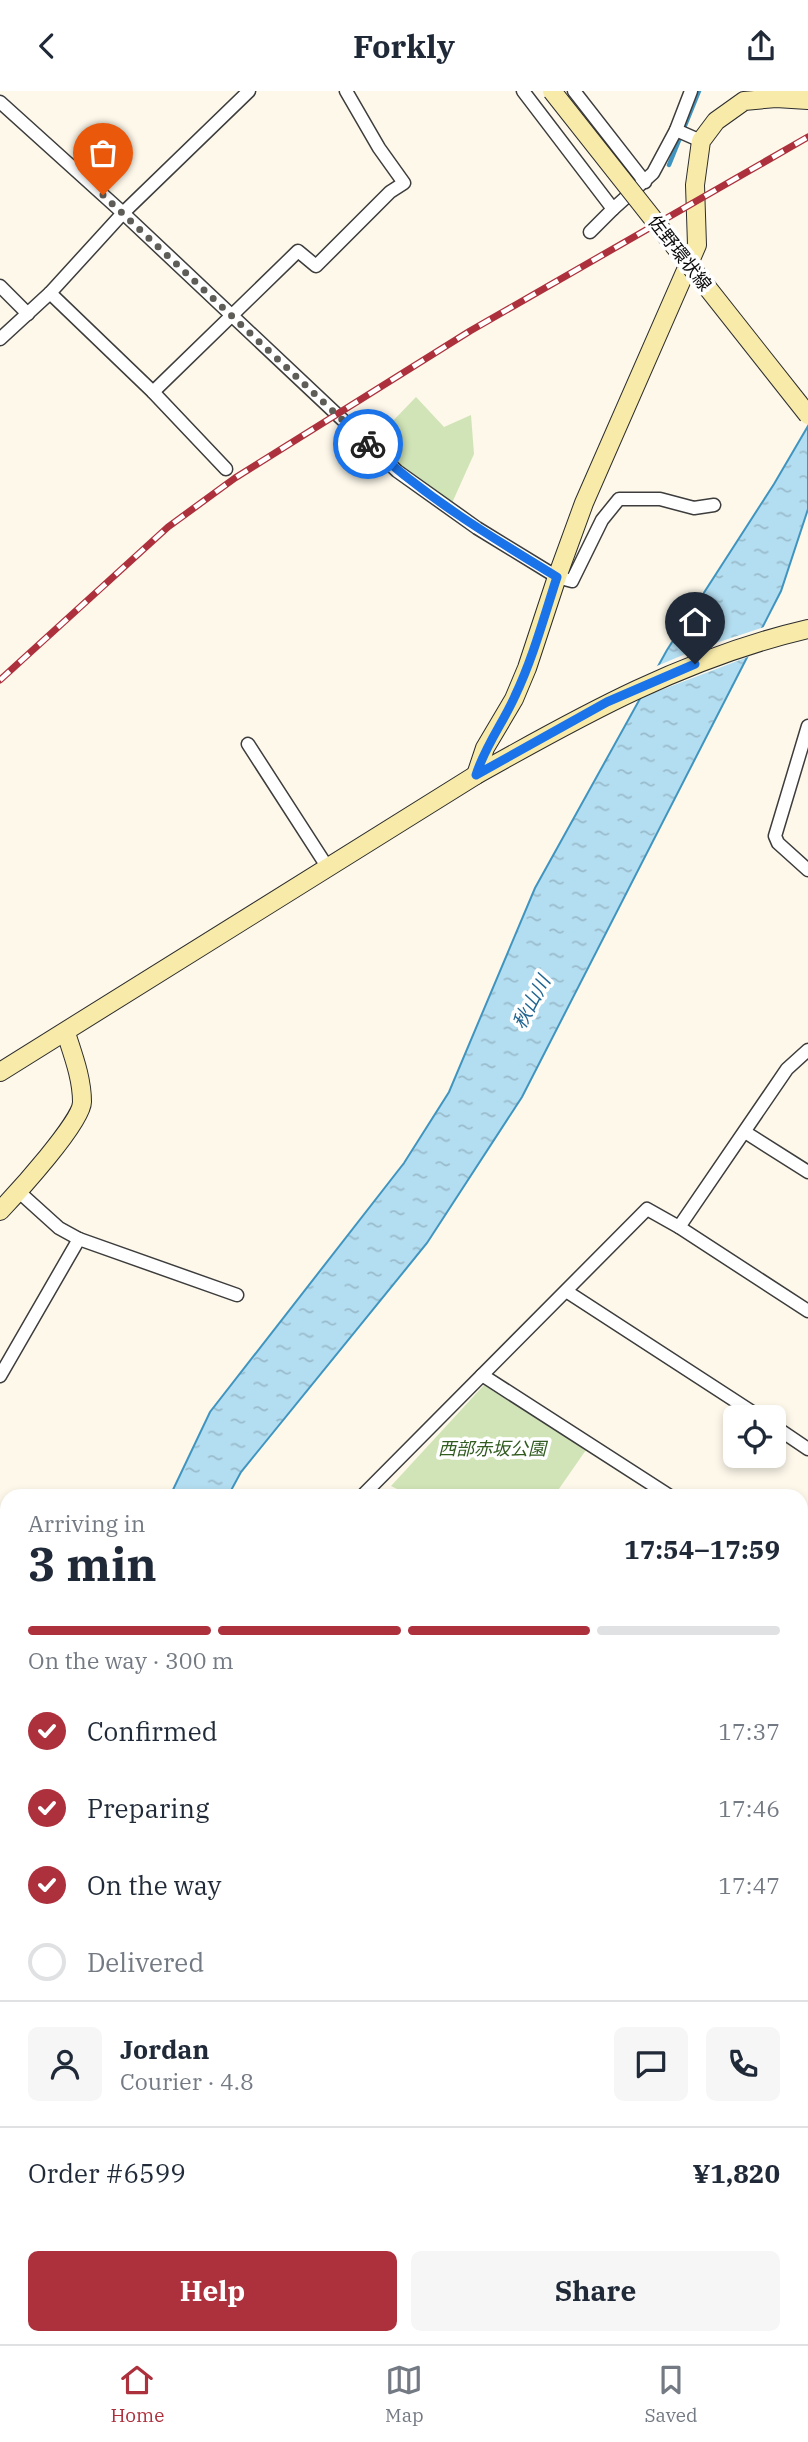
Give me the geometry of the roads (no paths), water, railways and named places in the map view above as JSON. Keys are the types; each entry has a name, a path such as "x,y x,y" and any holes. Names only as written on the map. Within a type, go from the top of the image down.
{"street":[{"path":"0,339 50,293 123,213 248,91"},
{"path":"153,392 298,251 316,266 390,192 404,183 379,148 346,91"},
{"path":"523,91 613,209"},
{"name":"佐野環状線","path":"552,91 808,415"},
{"path":"574,91 645,181"},
{"path":"590,232 658,166 691,91"},
{"path":"476,775 485,748 514,699 527,668 557,577 603,459 697,245 695,185 701,141 716,121 744,101 776,98 808,100"},
{"path":"0,102 123,213 397,471 477,528 557,577 572,581 602,520 619,499 660,499 694,508 713,505"},
{"path":"676,129 701,141"},
{"path":"0,286 28,314"},
{"path":"50,293 153,392 226,469"},
{"path":"0,1072 476,775 607,702 695,664 769,638 808,629"},
{"path":"808,726 775,836 778,843 808,870"},
{"path":"248,744 328,868"},
{"path":"0,1212 71,1127 83,1105 78,1068 66,1033"},
{"path":"679,1227 787,1069 808,1050"},
{"path":"746,1132 808,1173"},
{"path":"18,1191 59,1228 79,1239 237,1295"},
{"path":"369,1489 647,1209 808,1311"},
{"path":"0,1376 79,1239"},
{"path":"566,1291 742,1405"},
{"path":"482,1375 659,1489"},
{"path":"786,1434 808,1449"}],"water":[{"name":"秋山川","path":"808,426 808,509 781,591 522,1097 427,1243 241,1472 232,1489 173,1489 210,1412 404,1163 449,1092 535,888 667,650 774,484"}],"waterway":[{"path":"669,165 699,91"}],"railway":[{"path":"0,680 168,527 235,478 470,331 808,137"}],"park label":[{"name":"西部赤坂公園","path":"492,1448"}]}
